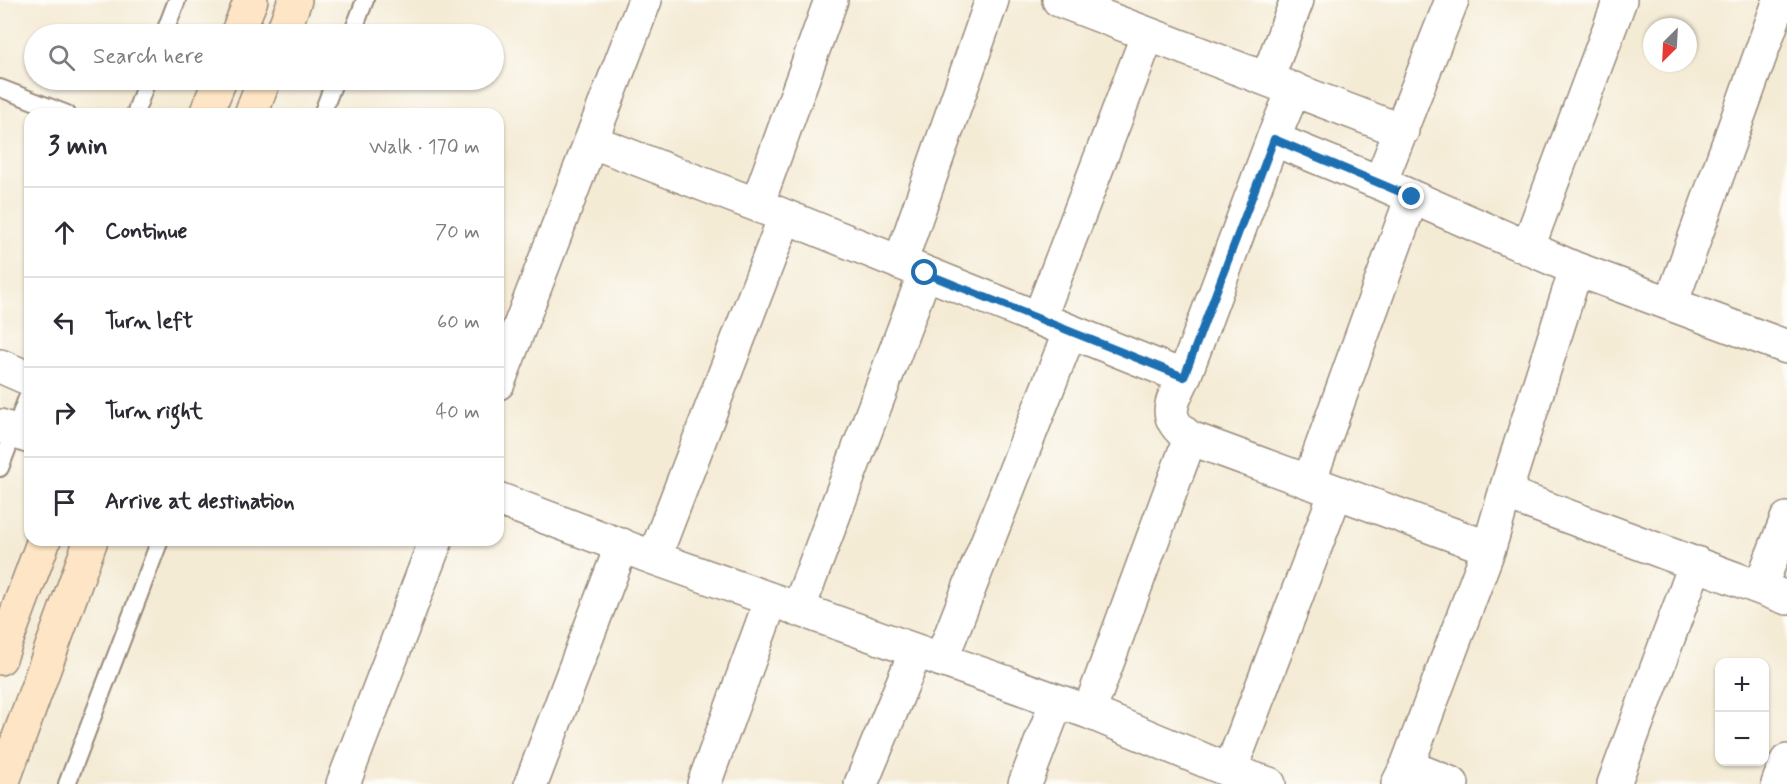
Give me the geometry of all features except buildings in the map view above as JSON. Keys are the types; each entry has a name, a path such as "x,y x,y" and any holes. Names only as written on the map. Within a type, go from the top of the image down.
{"main road":[{"path":"241,24 251,0"},
{"path":"286,24 295,0"},
{"path":"208,108 216,90"},
{"path":"253,108 260,90"},
{"path":"0,658 42,546"},
{"path":"2,784 89,546"}],"street":[{"path":"504,367 645,0"},
{"path":"654,558 771,211 831,0"},
{"path":"704,784 784,605 912,268 992,0"},
{"path":"1059,0 1134,19 1281,84 1402,131"},
{"path":"1297,0 1281,84 1274,139 1184,377 1170,405 1172,418 1180,431 1190,438 1489,548"},
{"path":"1380,183 1452,0"},
{"path":"1528,248 1620,0"},
{"path":"1671,304 1780,0"},
{"path":"1039,319 1134,19"},
{"path":"1274,139 1576,269 1787,347"},
{"path":"591,141 1184,377"},
{"path":"1209,772 1323,487 1412,197"},
{"path":"1452,784 1402,775 1489,548 1504,493 1576,269"},
{"path":"861,784 929,656 1070,331"},
{"path":"0,366 24,376"},
{"path":"1089,712 1190,438"},
{"path":"1504,493 1774,593 1787,519"},
{"path":"504,501 784,605 1089,712 1209,772 1269,784"},
{"path":"531,784 622,545"},
{"path":"343,784 434,546"},
{"path":"1614,784 1696,563"},
{"path":"1025,784 1057,701"},
{"path":"1778,784 1787,760"}],"lane":[{"path":"168,24 177,0"},
{"path":"356,24 365,0"},
{"path":"0,88 52,108"},
{"path":"137,108 143,90"},
{"path":"324,108 331,90"},
{"path":"0,468 24,406"},
{"path":"67,784 158,546"}],"route":[{"path":"925,273 1184,377 1274,139 1412,197"}]}
